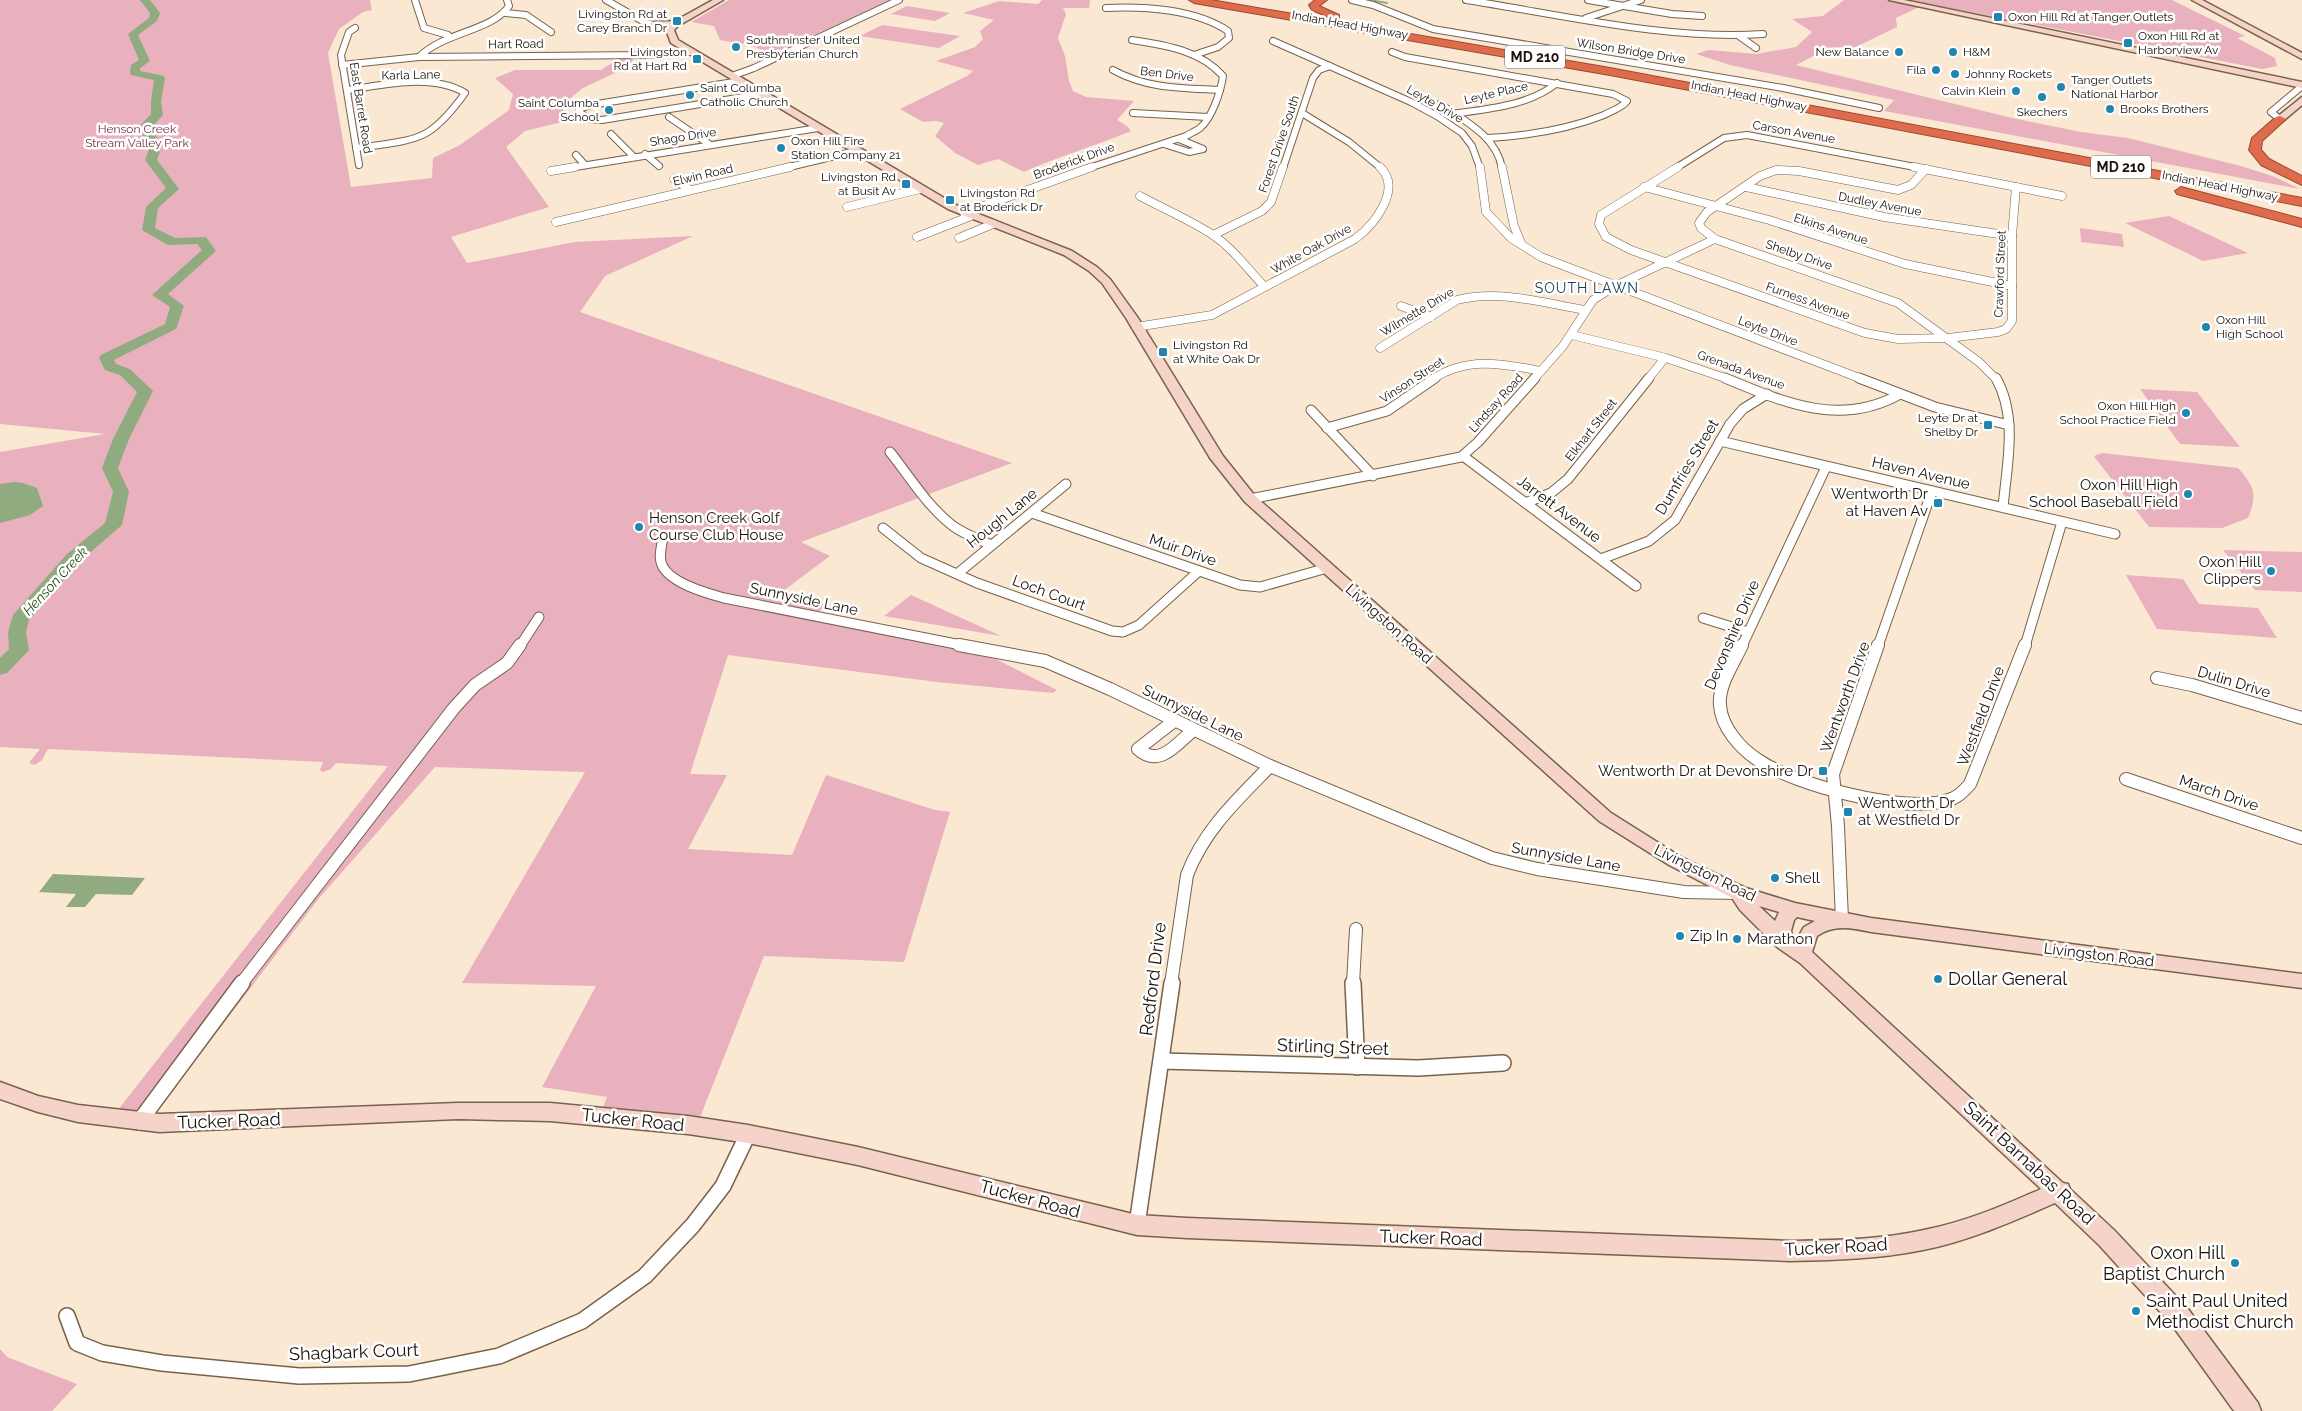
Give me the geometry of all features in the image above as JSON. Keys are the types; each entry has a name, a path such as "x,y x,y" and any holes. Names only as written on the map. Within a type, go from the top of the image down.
{"highway":[{"name":"Indian Head Highway","path":"1194,0 1594,68 2302,202"},
{"name":"Indian Head Highway","path":"1222,0 1668,76 2302,195"},
{"path":"1322,0 1314,5 1318,11 1367,24"},
{"path":"2280,119 2256,140 2255,150 2265,162 2302,181"},
{"path":"1941,133 2118,175 2302,223"}],"main road":[{"path":"653,24 674,26 720,0"},
{"path":"1893,0 2177,57 2302,79"},
{"path":"1901,0 2177,57 2302,86"},
{"path":"2196,0 2302,56"},
{"name":"Livingston Road","path":"674,26 674,41 690,52 920,189 968,215 1068,253 1106,281 1217,458 1250,499 1605,817 1675,862 1739,893 1794,910 1842,920 2302,981"},
{"path":"2251,28 2276,37 2302,51"},
{"path":"2280,119 2302,100"},
{"path":"1739,893 1747,905 1797,950 1812,929 1842,920"},
{"name":"Saint Barnabas Road","path":"1794,910 1793,937 1798,945 1797,950 2060,1192 2160,1293 2180,1317 2249,1411"},
{"name":"Tucker Road","path":"0,1090 20,1099 73,1113 139,1122 191,1123 423,1112 550,1112 688,1125 748,1134 858,1156 1094,1216 1137,1225 1306,1234 1790,1251 1827,1250 1877,1246 1943,1235 2002,1216 2060,1192"}],"street":[{"path":"415,0 424,28 448,35"},
{"path":"506,13 510,6 508,0"},
{"path":"606,0 653,24"},
{"path":"732,76 759,66 899,0"},
{"name":"Wilson Bridge Drive","path":"1352,0 1373,5 1433,29 1776,86 1879,108"},
{"path":"1466,0 1585,18 1673,34 1739,36 1763,34"},
{"path":"1588,0 1676,14 1702,16"},
{"path":"1585,18 1641,0"},
{"path":"1106,8 1133,7 1198,18 1214,22 1228,31 1228,38 1224,44 1194,55"},
{"path":"419,57 430,45 448,35 480,25 506,13 526,15 551,32"},
{"name":"East Barret Road","path":"355,28 348,34 342,52 342,65 348,90 359,165"},
{"path":"1739,36 1756,48"},
{"path":"1132,40 1168,46 1194,55 1212,64 1222,74 1223,81 1220,90"},
{"name":"Leyte Drive","path":"1273,41 1438,116 1462,133 1475,151 1480,166 1484,205 1488,214 1511,238 1547,260 1946,411 2009,425"},
{"name":"Hart Road","path":"342,65 419,57 645,55 690,52"},
{"path":"1392,52 1405,57 1617,95 1626,101 1625,104 1604,116 1570,128 1533,135 1487,138"},
{"name":"Forest Drive South","path":"1213,235 1262,211 1271,202 1316,73 1330,66"},
{"name":"Ben Drive","path":"1113,70 1131,80 1152,85 1220,90"},
{"path":"740,81 591,105 579,109 579,112 589,119 602,120 762,94"},
{"name":"Karla Lane","path":"348,90 434,84 457,88 465,93 453,109 427,133 405,140 356,148"},
{"name":"Leyte Place","path":"1438,116 1522,101 1548,91 1557,84"},
{"path":"2280,119 2271,112 2302,86"},
{"name":"Broderick Drive","path":"917,237 968,215 1116,158 1179,139 1200,128 1208,117 1220,90"},
{"name":"Leyte Drive","path":"1440,104 1456,113 1487,138 1501,161 1516,234 1523,246"},
{"path":"1133,113 1208,117"},
{"name":"White Oak Drive","path":"1136,327 1207,317 1358,236 1374,223 1383,206 1388,177 1381,167 1302,113"},
{"path":"669,117 708,144"},
{"name":"Shago Drive","path":"551,171 645,154 818,128"},
{"path":"611,134 633,156"},
{"name":"Carson Avenue","path":"1667,262 1616,243 1606,237 1599,226 1600,217 1603,213 1721,140 1739,135 1766,137 2062,196"},
{"path":"1164,144 1184,151 1196,152 1203,149 1179,139"},
{"name":"Elwin Road","path":"556,222 856,151"},
{"path":"645,154 658,166"},
{"path":"576,155 585,165"},
{"name":"Shelby Drive","path":"1926,169 1912,186 1907,189 1898,190 1784,170 1769,172 1702,215 1699,222 1701,228 1715,239 1892,301 1924,320 1987,369 2001,385 2006,398 2009,425 2003,507"},
{"path":"674,179 689,189"},
{"name":"Elkins Avenue","path":"1644,187 1777,223 1905,264 2012,286"},
{"name":"Dudley Avenue","path":"1746,187 1884,217 2012,236"},
{"name":"Crawford Street","path":"1946,338 1998,332 2006,329 2012,319 2012,236 2016,187"},
{"path":"847,207 920,189"},
{"path":"1140,196 1213,235 1240,258 1248,270 1265,287"},
{"path":"1488,214 1512,214"},
{"path":"959,238 993,224"},
{"name":"Lindsay Road","path":"1463,456 1541,372 1572,335 1585,310 1596,298 1615,286 1715,239"},
{"name":"Furness Avenue","path":"1667,262 1876,336 1899,340 1946,338"},
{"name":"Wilmette Drive","path":"1380,348 1457,300 1479,295 1585,310"},
{"path":"1401,306 1430,317"},
{"name":"Grenada Avenue","path":"1572,335 1698,367 1767,394 1805,406 1840,410 1875,407 1900,394"},
{"name":"Elkhart Street","path":"1525,503 1551,493 1568,479 1664,358"},
{"name":"Vinson Street","path":"1327,428 1387,412 1441,374 1461,365 1501,363 1541,372"},
{"name":"Dumfries Street","path":"1601,559 1649,541 1670,525 1688,501 1730,424 1743,409 1767,394"},
{"path":"1311,410 1373,476"},
{"name":"Haven Avenue","path":"1720,441 2116,534"},
{"path":"890,452 928,502 953,526 991,545"},
{"path":"1250,499 1373,476 1463,456"},
{"name":"Jarrett Avenue","path":"1463,456 1636,586"},
{"name":"Devonshire Drive","path":"1826,467 1720,694 1719,705 1727,726 1745,750 1764,764 1803,781 1834,790"},
{"name":"Hough Lane","path":"957,574 1066,484"},
{"name":"Wentworth Drive","path":"1842,920 1834,771 1932,491"},
{"name":"Muir Drive","path":"1032,513 1240,585 1260,587 1327,568"},
{"name":"Westfield Drive","path":"1834,790 1900,802 1930,804 1946,801 1960,795 1966,789 2030,630 2062,522"},
{"name":"Loch Court","path":"883,528 915,555 957,574 1112,631 1123,632 1138,625 1199,571"},
{"name":"Sunnyside Lane","path":"663,538 662,562 667,572 684,583 715,596 871,629 1045,661 1270,766 1484,855 1537,869 1684,892 1739,893"},
{"path":"139,1122 246,979 460,701 475,685 506,662 516,652 538,617"},
{"path":"1703,618 1748,632"},
{"name":"Dulin Drive","path":"2157,678 2187,684 2302,718"},
{"path":"1174,720 1138,750 1152,758 1160,757 1192,731"},
{"name":"Redford Drive","path":"1137,1225 1180,914 1189,869 1206,836 1270,766"},
{"name":"March Drive","path":"2126,779 2302,838"},
{"path":"1356,929 1353,983 1357,1067"},
{"name":"Stirling Street","path":"1161,1061 1430,1068 1503,1063"},
{"name":"Shagbark Court","path":"67,1316 77,1343 102,1353 162,1363 289,1375 410,1374 499,1356 582,1321 645,1276 694,1226 723,1186 748,1134"}],"green space":[{"name":"Henson Creek Stream Valley Park","path":"0,0 370,0 372,10 363,12 339,29 328,53 351,187 432,178 433,158 460,145 509,110 513,94 495,78 515,70 601,70 620,58 633,59 630,66 583,88 562,105 566,121 525,131 506,147 549,207 451,237 467,263 575,242 693,236 605,276 580,312 1012,463 801,542 830,556 779,594 826,604 817,614 966,644 1057,690 1053,693 937,682 728,655 690,774 727,775 688,849 792,855 826,775 935,810 950,812 904,962 764,956 695,1130 599,1118 607,1097 542,1087 596,986 462,983 585,772 435,767 320,897 154,1114 117,1111 388,766 336,763 331,769 323,772 320,770 323,762 48,749 42,760 35,765 29,763 40,749 0,747 0,452 105,434 0,424"},
{"path":"729,0 890,0 768,56 751,45 720,40 714,26 691,22"},
{"path":"1042,0 1090,0 1089,8 1063,8 1066,14 1058,38 1065,56 1069,81 1073,91 1086,97 1134,101 1117,120 1131,131 1024,172 998,159 978,165 955,153 935,136 944,123 936,121 923,122 900,109 967,76 973,71 936,61 975,47 983,39 980,31 994,20 963,13 999,1 1038,4"},
{"path":"1844,0 1886,0 1919,7 1896,18 1897,27 1837,56 1821,52 1796,65 2012,118 2081,132 2128,138 2241,166 2275,177 2300,189 1884,111 1894,100 1730,65 1696,54 1709,50 1756,54 1796,47 1812,32 1792,19 1823,16"},
{"path":"1909,0 2172,0 2245,36 2237,38 2275,58 2277,66 2262,69"},
{"path":"907,6 950,13 935,21 891,14"},
{"path":"882,25 960,36 939,48 860,36"},
{"path":"2169,216 2248,253 2203,261 2125,223"},
{"path":"2080,228 2122,234 2124,247 2081,242"},
{"name":"Oxon Hill High School Practice Field","path":"2140,389 2197,392 2240,447 2180,444"},
{"name":"Oxon Hill High School Baseball Field","path":"2102,453 2238,468 2248,480 2253,491 2253,503 2248,518 2222,528 2149,527 2094,456"},
{"name":"Oxon Hill Clippers","path":"2223,550 2302,552 2302,592 2255,590"},
{"path":"2126,575 2183,579 2199,604 2258,608 2277,638 2157,629"},
{"path":"911,595 1001,636 884,616"},
{"path":"0,1349 7,1357 77,1384 52,1411 0,1411"}],"shaded area":[{"path":"14,482 37,488 43,506 30,515 0,523 0,484"},
{"path":"53,874 145,878 132,895 96,894 85,907 66,907 76,894 39,892"}],"waterway":[{"name":"Henson Creek","path":"0,669 19,650 17,632 20,619 73,558 113,525 121,492 110,468 121,439 145,391 125,372 110,367 106,358 171,326 177,306 159,295 209,251 201,240 173,242 148,230 152,207 173,189 151,160 157,143 148,135 145,127 157,115 156,101 160,78 135,73 135,67 145,61 133,34 154,19 155,13 145,0"},
{"path":"1369,0 1387,3"}],"place":[{"name":"Oxon Hill Rd at Tanger Outlets","path":"1998,17"},
{"name":"Livingston Rd at Carey Branch Dr","path":"677,21"},
{"name":"Oxon Hill Rd at Harborview Av","path":"2128,43"},
{"name":"Southminster United Presbyterian Church","path":"736,47"},
{"name":"New Balance","path":"1899,52"},
{"name":"H&M","path":"1953,52"},
{"name":"Livingston Rd at Hart Rd","path":"697,59"},
{"name":"Fila","path":"1936,70"},
{"name":"Johnny Rockets","path":"1955,74"},
{"name":"Tanger Outlets National Harbor","path":"2061,87"},
{"name":"Calvin Klein","path":"2016,91"},
{"name":"Saint Columba Catholic Church","path":"690,95"},
{"name":"Skechers","path":"2042,97"},
{"name":"Brooks Brothers","path":"2110,109"},
{"name":"Saint Columba School","path":"609,110"},
{"name":"Oxon Hill Fire Station Company 21","path":"781,148"},
{"name":"Livingston Rd at Busit Av","path":"906,184"},
{"name":"Livingston Rd at Broderick Dr","path":"950,200"},
{"name":"Oxon Hill High School","path":"2206,327"},
{"name":"Livingston Rd at White Oak Dr","path":"1163,352"},
{"name":"Oxon Hill High School Practice Field","path":"2186,413"},
{"name":"Leyte Dr at Shelby Dr","path":"1988,425"},
{"name":"Oxon Hill High School Baseball Field","path":"2188,494"},
{"name":"Wentworth Dr at Haven Av","path":"1938,503"},
{"name":"Henson Creek Golf Course Club House","path":"639,527"},
{"name":"Oxon Hill Clippers","path":"2271,571"},
{"name":"Wentworth Dr at Devonshire Dr","path":"1823,771"},
{"name":"Wentworth Dr at Westfield Dr","path":"1848,812"},
{"name":"Shell","path":"1775,878"},
{"name":"Zip In","path":"1680,936"},
{"name":"Marathon","path":"1737,939"},
{"name":"Dollar General","path":"1938,979"},
{"name":"Oxon Hill Baptist Church","path":"2235,1263"},
{"name":"Saint Paul United Methodist Church","path":"2136,1311"}],"district":[{"name":"SOUTH LAWN","path":"1587,288"}]}
